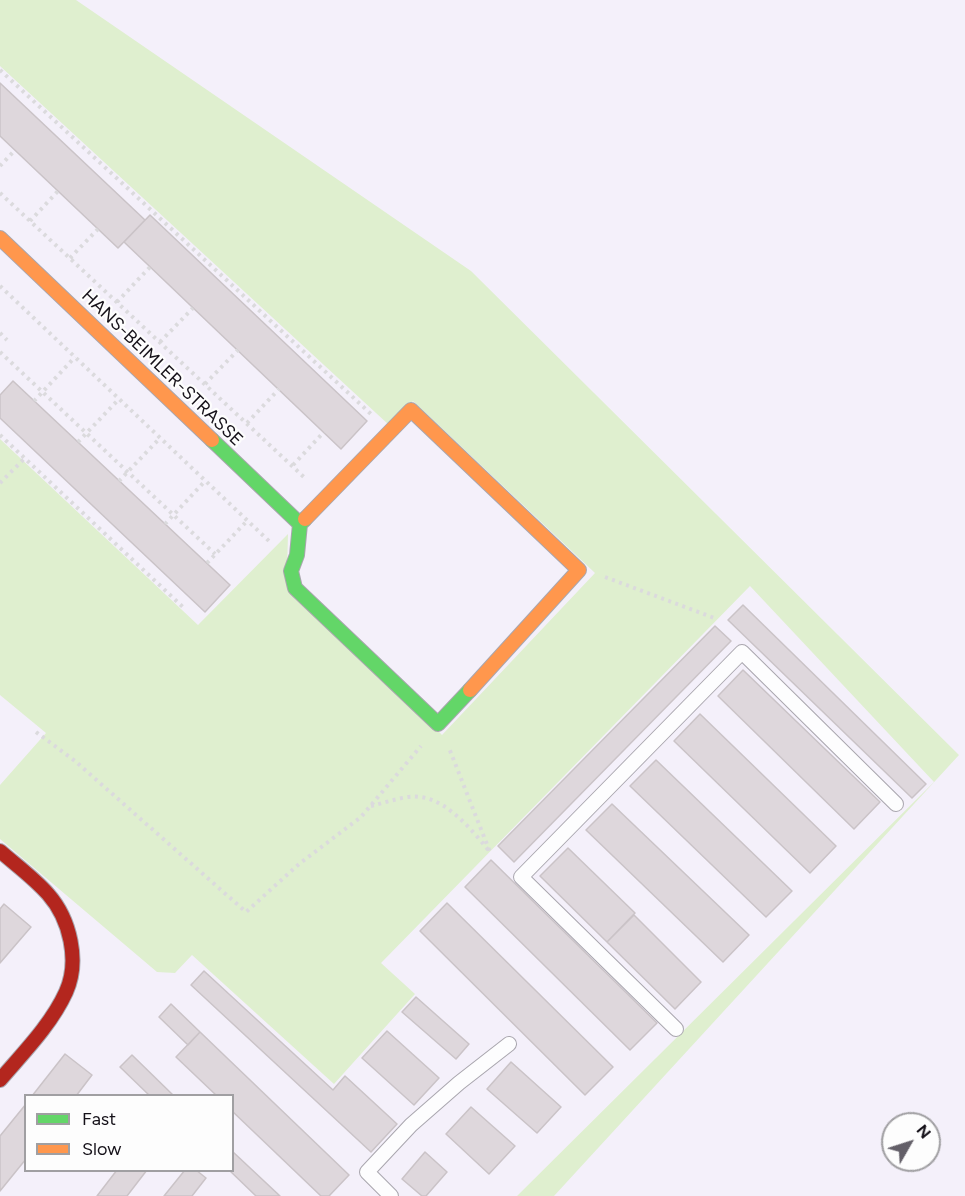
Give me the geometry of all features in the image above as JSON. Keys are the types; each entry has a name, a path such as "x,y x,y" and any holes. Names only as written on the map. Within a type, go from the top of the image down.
{"street":[{"name":"HANS-BEIMLER-STRASSE","path":"0,238 300,524"},
{"path":"411,410 579,570 438,724 295,588 291,572 297,555 300,524 326,497 411,410"},
{"path":"0,851 48,895 60,911 70,936 72,966 67,990 57,1009 0,1080"}],"lane":[{"path":"676,1029 521,877 742,652 896,804"},
{"path":"392,1196 367,1172 411,1125 509,1044"}],"path":[{"path":"0,70 390,432"},
{"path":"0,166 15,150"},
{"path":"30,221 58,191"},
{"path":"0,192 326,497"},
{"path":"70,258 98,229"},
{"path":"117,302 150,267"},
{"path":"0,286 271,543"},
{"path":"160,342 193,308"},
{"path":"0,333 7,340"},
{"path":"205,384 238,350"},
{"path":"0,352 215,555"},
{"path":"34,400 75,357"},
{"path":"247,423 279,389"},
{"path":"78,442 119,399"},
{"path":"292,465 324,432"},
{"path":"0,435 185,609"},
{"path":"119,481 160,438"},
{"path":"0,483 25,458"},
{"path":"165,524 206,481"},
{"path":"207,563 247,520"},
{"path":"579,570 595,573 717,620"},
{"path":"36,732 75,761 246,912 299,864 362,817 371,806 406,767 438,724 459,769 490,852 468,826 434,800 410,797 371,806"}],"green space":[{"path":"0,0 76,0 471,271 959,755 554,1196 517,1196 934,782 750,586 381,963 415,994 334,1084 192,955 175,973 157,972 0,839 0,785 46,733 0,695 0,439 198,625 288,534 287,570 442,735 595,573 413,401 389,425 0,66"}],"building":[{"path":"0,83 145,220 118,248 0,136"},
{"path":"150,215 367,421 341,449 124,242"},
{"path":"13,381 230,585 205,612 0,418 0,395"},
{"path":"743,605 926,784 912,798 728,620"},
{"path":"715,626 731,641 514,862 498,846"},
{"path":"743,670 880,802 854,829 718,696"},
{"path":"700,714 836,846 810,873 674,741"},
{"path":"656,760 792,891 766,917 630,786"},
{"path":"612,804 749,935 723,962 586,830"},
{"path":"568,848 635,913 607,942 540,876"},
{"path":"491,860 657,1023 630,1050 465,887"},
{"path":"447,903 613,1067 585,1095 420,931"},
{"path":"4,904 31,927 0,963 0,909"},
{"path":"634,915 701,982 675,1009 607,942"},
{"path":"204,971 333,1090 345,1076 397,1124 371,1152 191,985"},
{"path":"416,997 469,1044 456,1059 402,1012"},
{"path":"171,1004 200,1032 188,1045 159,1017"},
{"path":"387,1031 439,1078 414,1105 362,1058"},
{"path":"200,1032 349,1175 329,1196 321,1196 234,1113 234,1094 215,1094 176,1057"},
{"path":"65,1054 92,1075 78,1094 34,1094"},
{"path":"132,1055 172,1094 148,1094 120,1067"},
{"path":"511,1062 561,1107 537,1133 487,1089"},
{"path":"24,1106 24,1161 0,1191 0,1136"},
{"path":"471,1107 515,1146 489,1174 446,1134"},
{"path":"425,1152 447,1172 426,1196 422,1196 402,1179"},
{"path":"234,1153 280,1196 256,1196 231,1172 234,1172"},
{"path":"115,1172 145,1172 127,1196 97,1196"},
{"path":"183,1172 198,1172 206,1178 192,1196 164,1196"}],"traffic: fast":[{"path":"212,440 300,524"},
{"path":"305,519 300,524 297,555 291,571 295,588 438,724 470,690"}],"traffic: slow":[{"path":"0,238 212,440"},
{"path":"411,410 579,570 470,690"},
{"path":"305,519 411,410"}],"traffic: jam":[{"path":"0,851 37,882 56,904 67,928 72,954 70,980 60,1004 36,1038 0,1080"}]}
